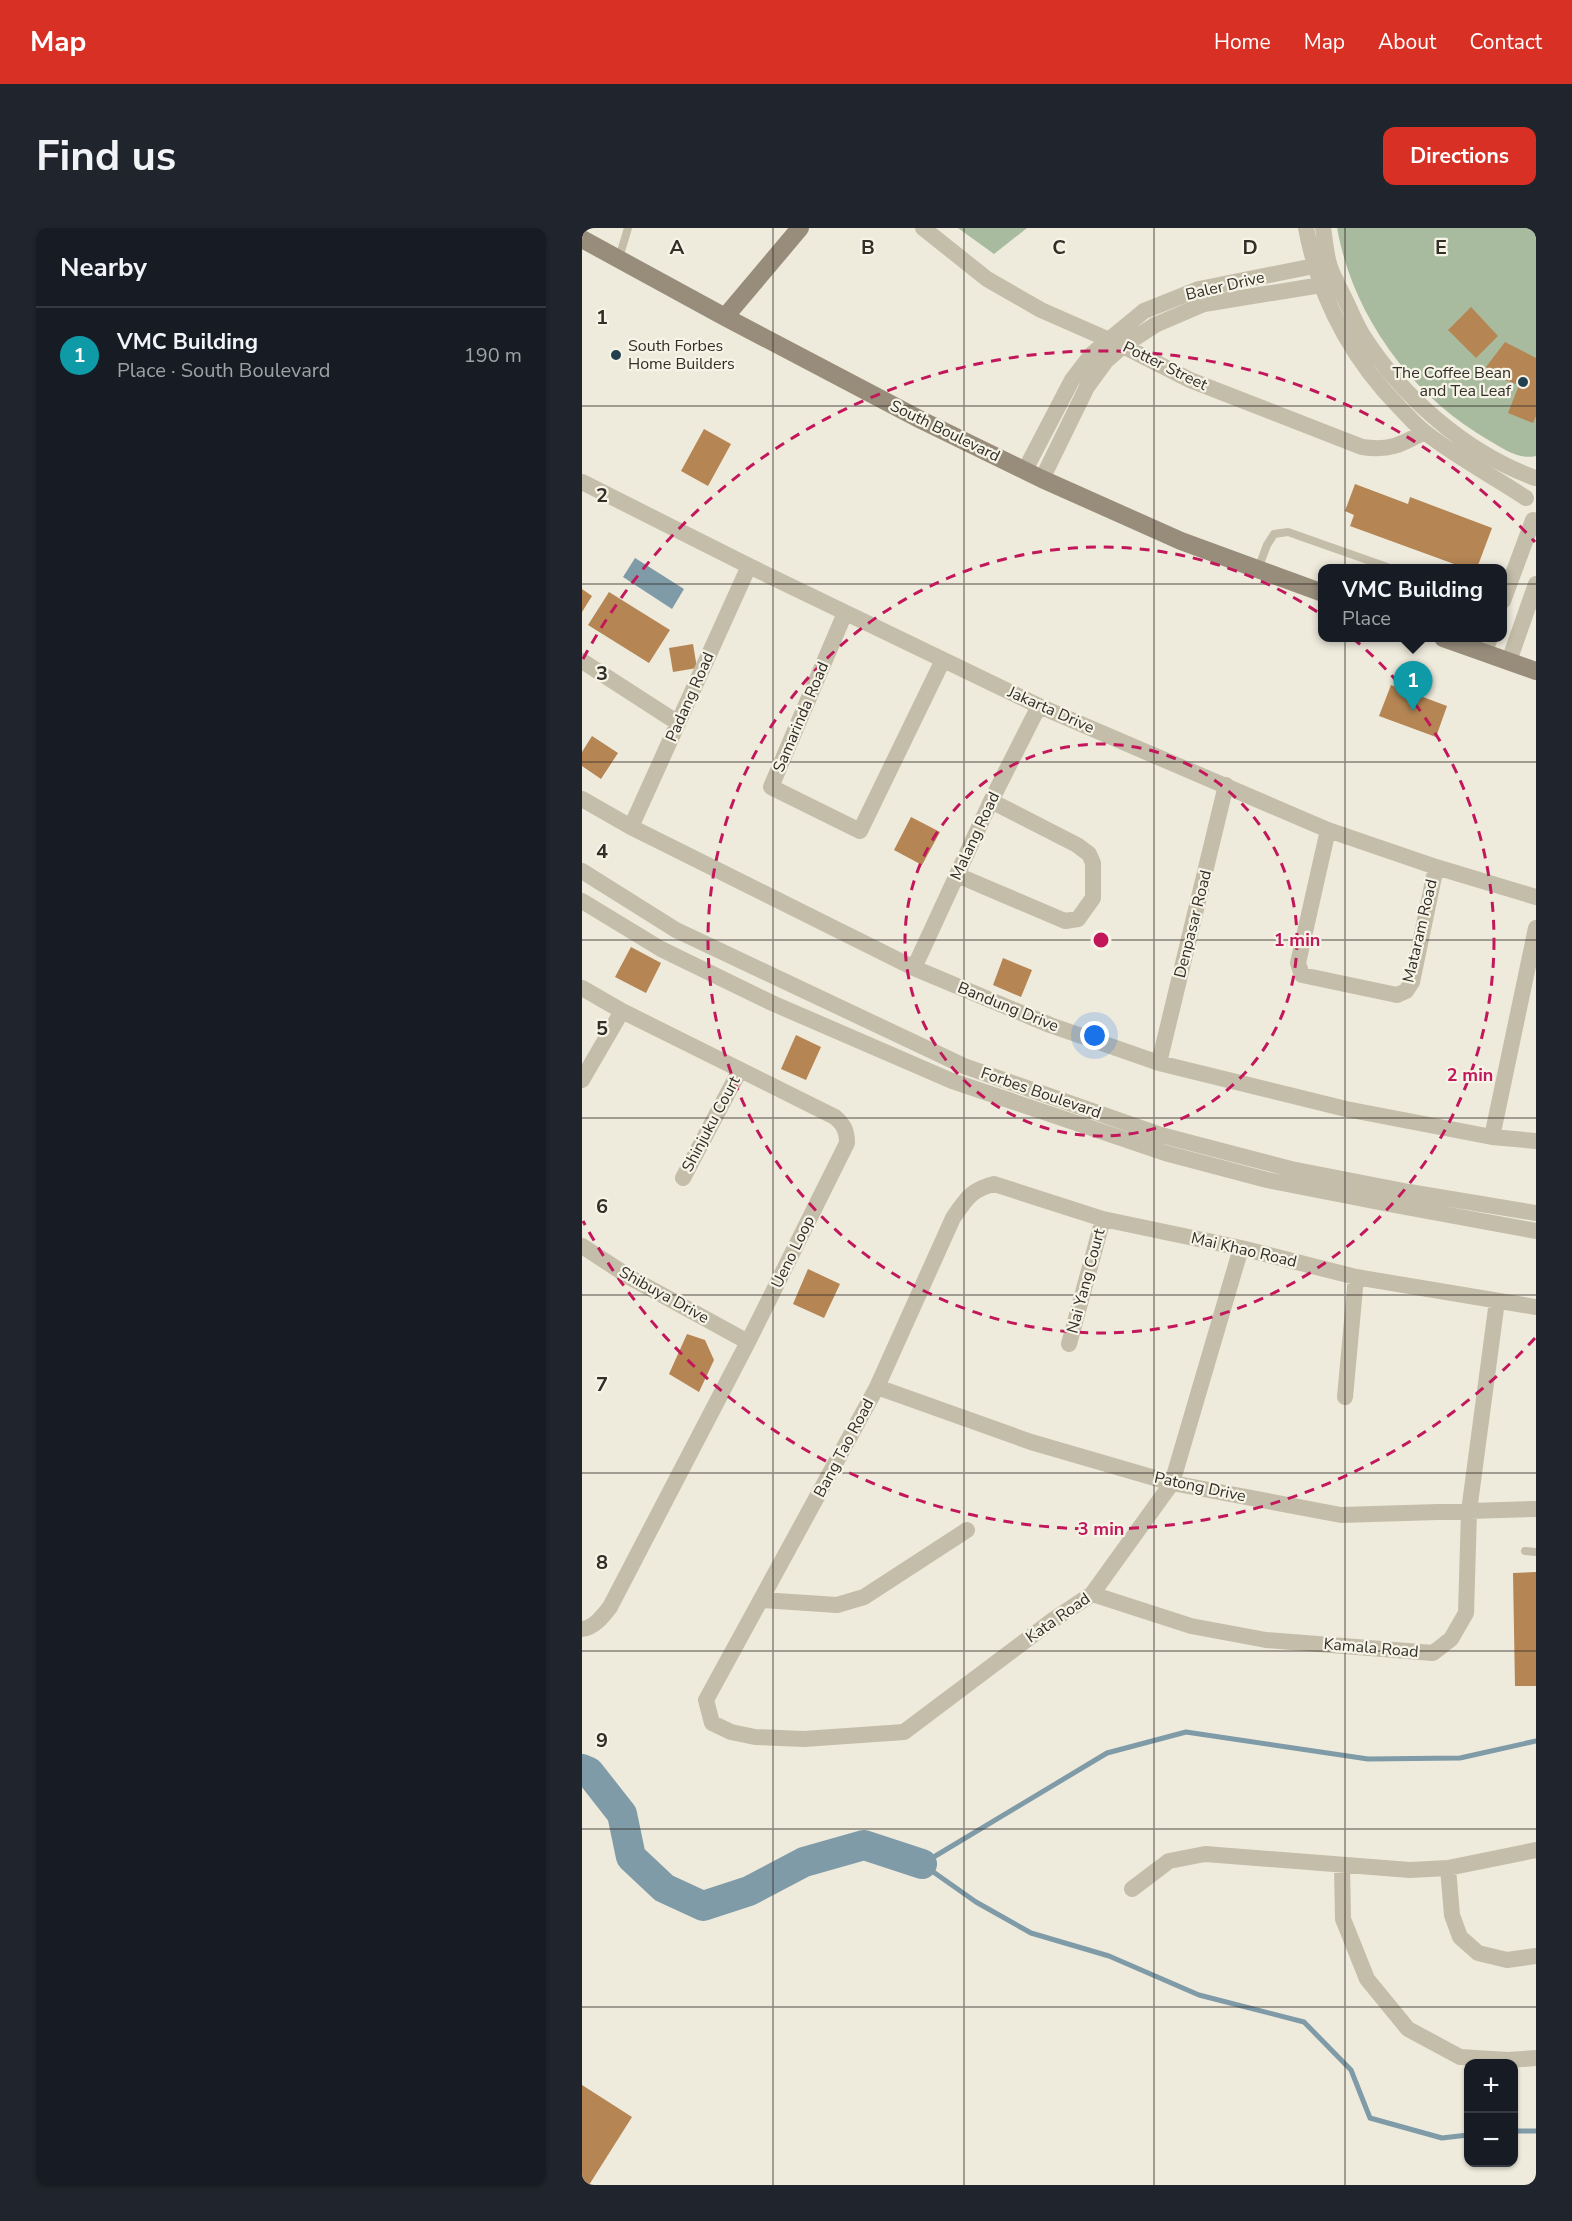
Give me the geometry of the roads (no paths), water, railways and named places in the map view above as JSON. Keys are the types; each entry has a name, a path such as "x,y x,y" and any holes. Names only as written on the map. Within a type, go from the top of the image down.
{"main road":[{"path":"725,318 800,228"},
{"name":"South Boulevard","path":"582,239 725,318 911,415 1042,479 1181,541 1318,591"},
{"path":"1468,642 1487,645 1509,661 1536,671"}],"street":[{"name":"Potter Street","path":"923,228 987,279 1041,310 1116,342 1190,380 1362,447 1381,450 1403,444 1424,432"},
{"path":"1306,228 1322,265 1347,341 1377,384 1424,432 1526,498"},
{"path":"1322,265 1323,228"},
{"name":"Baler Drive","path":"1042,479 1087,387 1106,361 1116,342 1144,311 1199,289 1322,265"},
{"name":"Baler Drive","path":"1025,470 1072,380 1092,354 1204,304 1328,283"},
{"path":"1328,283 1389,373 1435,417 1473,446 1510,469 1535,478 1530,484 1526,498 1526,506 1534,522 1507,591"},
{"name":"Jakarta Drive","path":"582,482 749,566 1039,706 1328,830 1436,867 1536,897"},
{"name":"Padang Road","path":"631,827 749,566"},
{"path":"1509,661 1536,584"},
{"name":"Samarinda Road","path":"845,613 771,786 860,831 944,660"},
{"path":"585,669 678,723"},
{"name":"Malang Road","path":"914,968 991,801 1039,706"},
{"name":"Denpasar Road","path":"1160,1063 1226,785"},
{"name":"Bandung Drive","path":"582,799 631,827 914,968 1050,1025 1160,1063 1346,1109 1492,1137 1536,1142"},
{"path":"957,875 1065,921 1078,919 1092,898 1093,863 1089,854 1077,845 991,801"},
{"name":"Mataram Road","path":"1328,830 1298,963 1299,972 1302,975 1398,995 1406,991 1412,982 1436,867"},
{"name":"Forbes Boulevard","path":"582,871 676,930 964,1066 1161,1135 1301,1171 1536,1213"},
{"name":"Forbes Boulevard","path":"582,901 661,949 772,1003 952,1081 1165,1153 1267,1180 1536,1231"},
{"path":"1492,1137 1536,928"},
{"name":"Ueno Loop","path":"582,988 622,1011 835,1117 847,1132 847,1143 748,1342 610,1607 600,1619 586,1629 582,1629"},
{"path":"582,1080 622,1011"},
{"name":"Shinjuku Court","path":"683,1178 740,1070"},
{"name":"Mai Khao Road","path":"994,1184 1103,1219 1241,1248 1356,1277 1536,1307"},
{"name":"Bang Tao Road","path":"711,1722 706,1700 876,1387 953,1218 965,1199 979,1188 994,1184"},
{"name":"Nai Yang Court","path":"1069,1344 1103,1219"},
{"name":"Shibuya Drive","path":"582,1246 631,1278 748,1342"},
{"name":"Kata Road","path":"711,1722 731,1732 755,1737 804,1739 904,1732 1053,1620 1092,1594 1172,1483 1241,1248"},
{"path":"1344,1397 1356,1277"},
{"name":"Kamala Road","path":"1092,1594 1191,1626 1266,1640 1433,1653 1451,1639 1466,1613 1469,1510 1497,1301"},
{"name":"Patong Drive","path":"876,1387 1030,1442 1172,1483 1341,1515 1536,1509"},
{"path":"761,1600 837,1605 864,1597 967,1530"},
{"path":"1132,1889 1169,1861 1205,1854 1410,1870 1448,1868 1536,1850"},
{"path":"1342,1865 1342,1918 1367,1978 1408,2029 1460,2057 1508,2060 1536,2058"},
{"path":"1448,1868 1452,1915 1460,1937 1478,1953 1507,1960 1536,1956"}],"lane":[{"path":"620,258 628,228"},
{"path":"1258,569 1266,545 1274,534 1288,532 1379,564"},
{"path":"1525,1551 1536,1552"}],"water":[{"path":"635,558 684,589 672,609 623,577"}],"waterway":[{"path":"1464,2135 1442,2138 1370,2118 1351,2070 1304,2022 1199,1995 1109,1956 1031,1933 976,1902 922,1864 1107,1753 1186,1732 1368,1759 1460,1758 1536,1741"},
{"path":"582,1769 589,1772 622,1814 631,1857 664,1888 703,1906 749,1891 804,1862 864,1845 922,1864"},
{"path":"1518,2131 1536,2131"}],"place":[{"name":"South Forbes Home Builders","path":"616,355"},
{"name":"The Coffee Bean and Tea Leaf","path":"1523,382"},
{"name":"VMC Building","path":"1413,711"}]}
